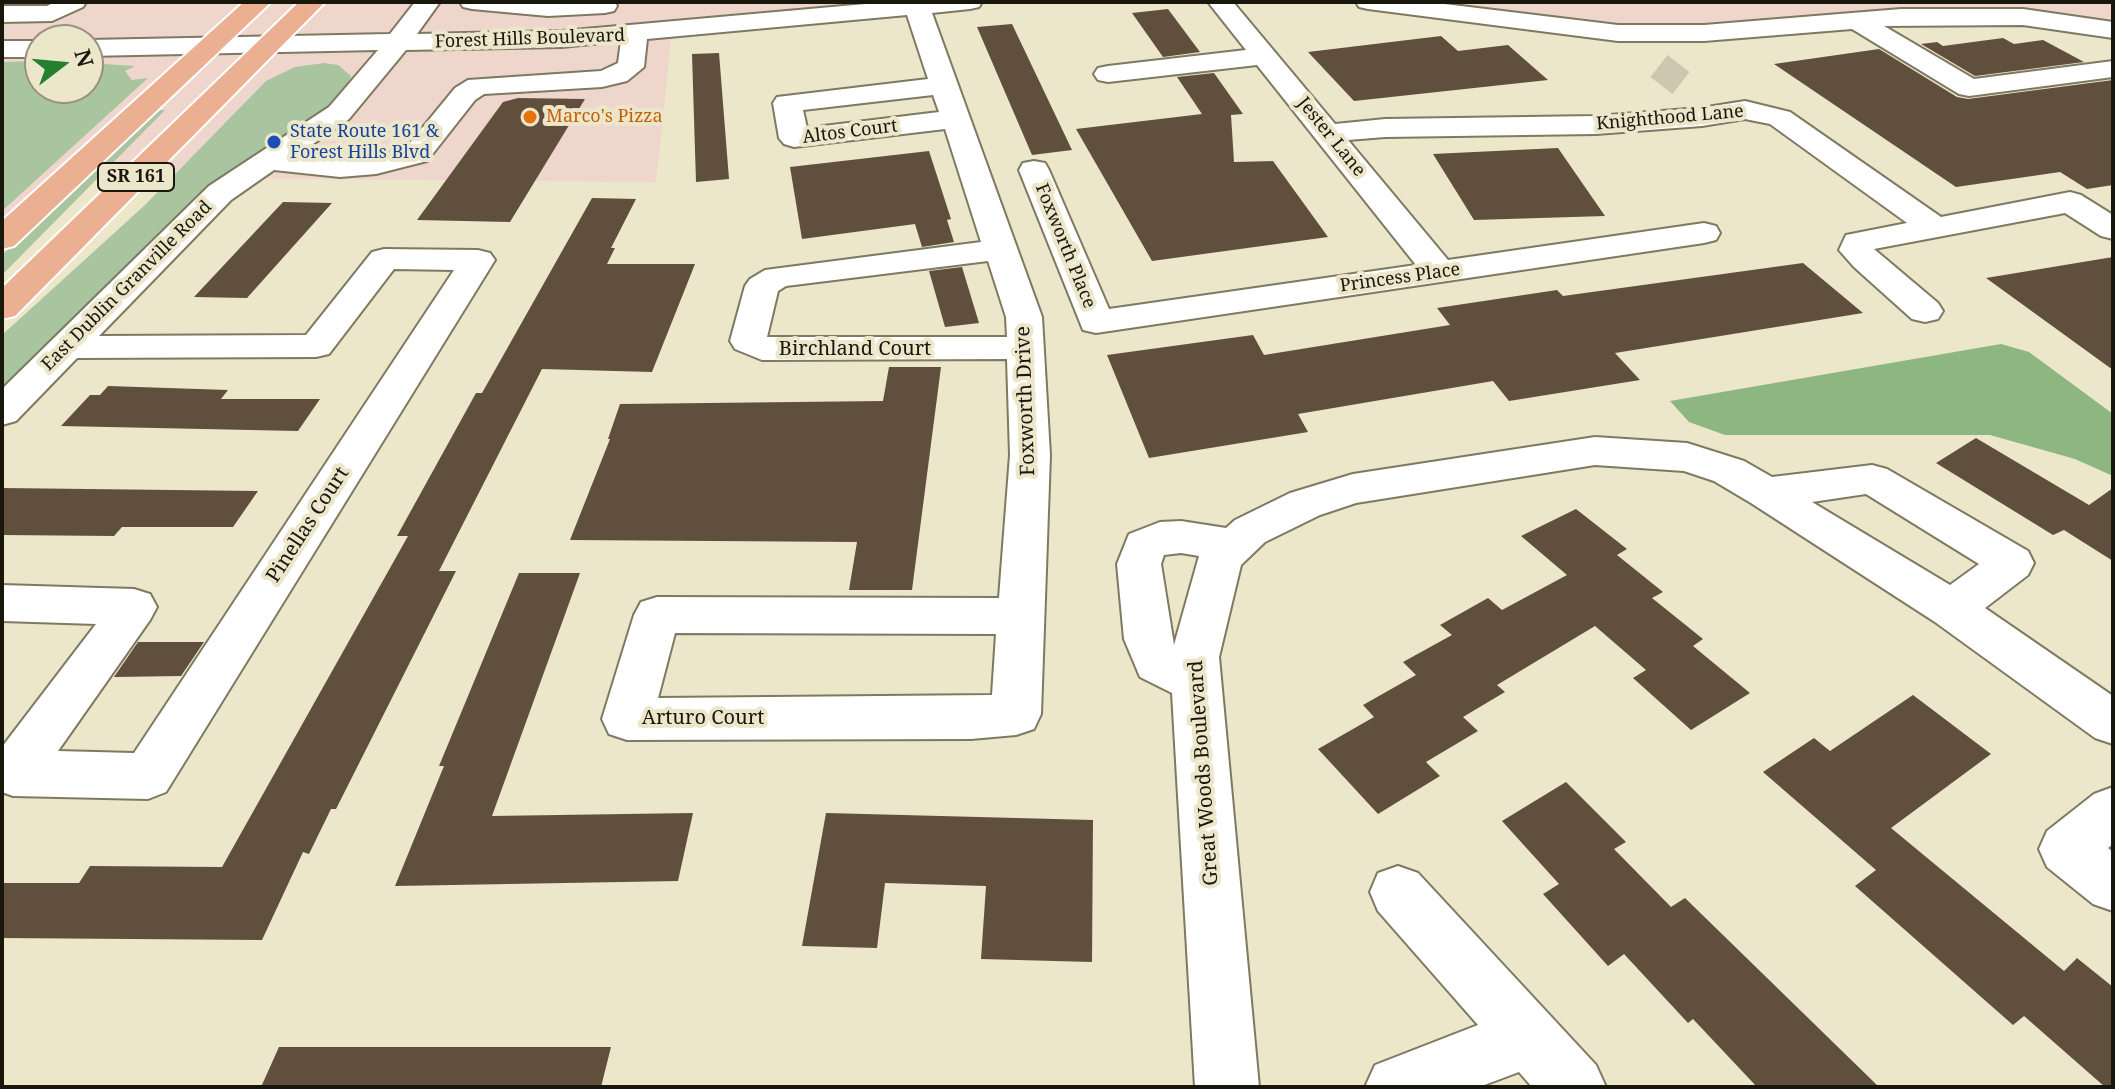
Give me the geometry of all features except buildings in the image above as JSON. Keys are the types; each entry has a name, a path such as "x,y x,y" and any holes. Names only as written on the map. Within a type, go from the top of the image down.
{"main road":[{"name":"SR 161","path":"2,239 259,2"},
{"path":"269,46 266,19 282,2"},
{"name":"SR 161","path":"2,308 313,2"},
{"path":"2,308 138,146 207,76 212,46"}],"street":[{"path":"2,14 52,13 74,2"},
{"path":"472,2 548,9 635,5"},
{"name":"Forest Hills Boulevard","path":"104,48 397,44 635,34 851,8 970,2"},
{"name":"Jester Lane","path":"1220,2 1440,272"},
{"path":"1368,2 1451,8 1618,33 1704,33 1856,20 1935,17 2023,17 2113,30"},
{"path":"1913,2 1935,17"},
{"name":"East Dublin Granville Road","path":"2,412 220,193 339,113 436,3"},
{"name":"Foxworth Drive","path":"918,5 1024,317 1030,455 1018,669"},
{"path":"1856,20 1969,88 2113,69"},
{"path":"1618,33 1649,58"},
{"path":"271,161 340,168 376,165 416,155 465,94 478,86 602,79 617,75 631,67 635,34"},
{"path":"2,49 24,49"},
{"path":"1108,74 1265,56"},
{"name":"Altos Court","path":"945,85 787,103 794,138 957,119"},
{"path":"1692,93 1715,113"},
{"name":"Knighthood Lane","path":"1329,133 1385,128 1596,125 1702,117 1745,110 1780,118 1934,227"},
{"name":"Foxworth Place","path":"1034,170 1096,322"},
{"path":"1925,311 1856,250 1858,242 2070,202 2113,229"},
{"name":"Princess Place","path":"1096,322 1704,233"},
{"name":"Birchland Court","path":"1002,250 777,277 762,286 748,341 762,349 1027,348"},
{"name":"Pinellas Court","path":"2,603 134,607 13,773 148,776 478,260 384,259 316,346 66,347"},
{"name":"Great Woods Boulevard","path":"1227,1087 1195,657 1220,558 1250,531 1291,511 1353,489 1595,451 1687,457 1729,471 1766,493 1951,609 2113,723"},
{"path":"1766,493 1872,479 2012,563 1951,609"},
{"path":"1195,682 1157,663 1148,639 1139,564 1145,545 1160,538 1181,537 1235,545"},
{"name":"Arturo Court","path":"1018,669 1016,714 971,718 627,719 657,615 1021,616"},
{"path":"2113,811 2066,849 2113,885"},
{"path":"1398,892 1574,1087"},
{"path":"1397,1087 1529,1037"}],"shaded area":[{"path":"2,2 979,2 672,31 656,182 96,177 2,262"},
{"path":"1367,2 2113,2 2113,27 2029,18 1693,33"}],"green space":[{"path":"24,61 24,104 104,104 104,64 135,66 125,71 132,80 148,78 2,211 2,62"},
{"path":"324,63 338,65 351,76 347,89 333,104 189,205 2,393 2,335 145,205 266,81 295,67"},
{"path":"159,110 165,110 2,275 2,255"},
{"path":"2001,344 2029,352 2113,414 2113,476 2075,459 1990,435 1725,435 1689,422 1670,401"}],"tunnel":[{"path":"1659,66 1681,83"}],"place":[{"name":"Marco's Pizza","path":"530,117"},
{"name":"State Route 161 & Forest Hills Blvd","path":"274,142"}]}
